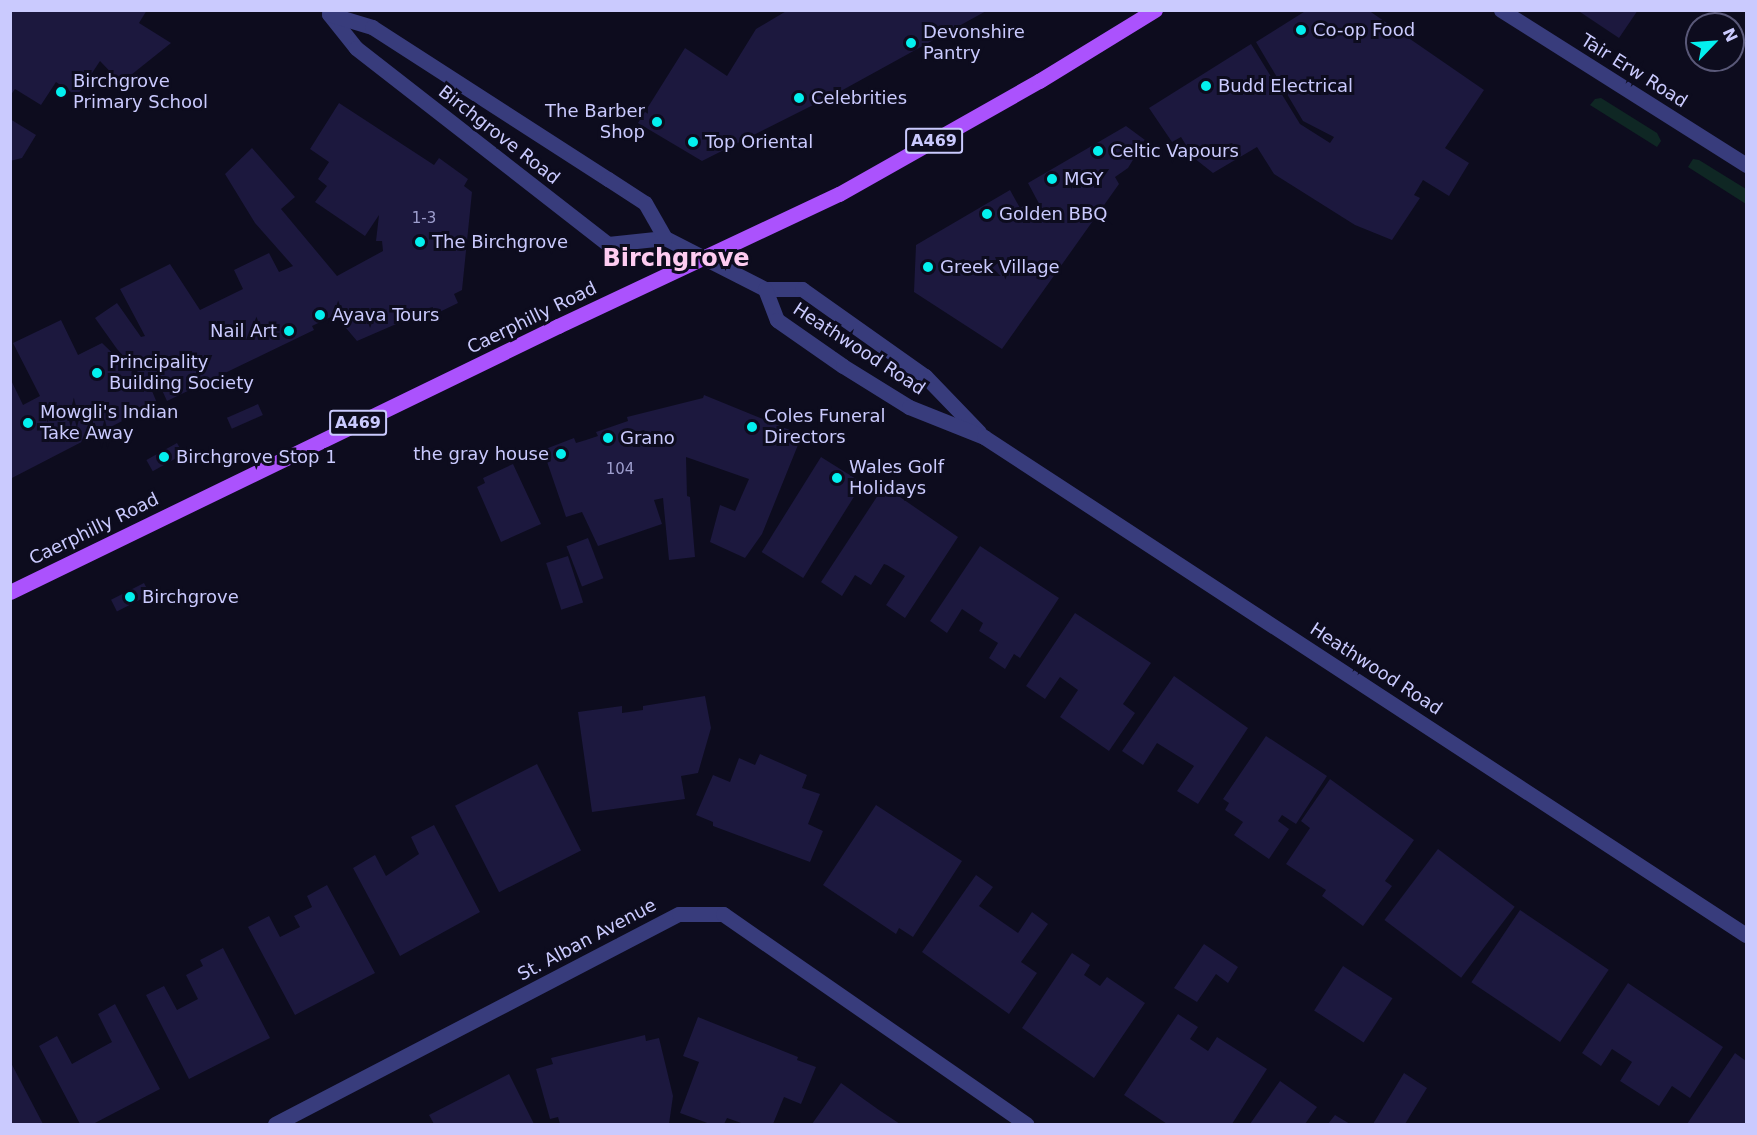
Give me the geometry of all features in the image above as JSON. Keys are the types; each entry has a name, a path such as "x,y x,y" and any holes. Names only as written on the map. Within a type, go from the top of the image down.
{"main road":[{"name":"Caerphilly Road","path":"10,592 558,326 707,258 871,178 1155,10"}],"street":[{"name":"Tair Erw Road","path":"1501,10 1746,165"},
{"name":"Birchgrove Road","path":"326,12 372,27 645,203 665,238 608,244 356,48 326,12"},
{"path":"665,238 707,258"},
{"name":"Heathwood Road","path":"707,258 765,289 802,289 836,310 925,376 984,437"},
{"name":"Heathwood Road","path":"765,289 777,320 809,343 909,407 984,437 1746,935"},
{"name":"St. Alban Avenue","path":"275,1125 679,914 723,914 1026,1125"}],"green space":[{"path":"1601,98 1657,133 1661,141 1657,147 1590,105 1595,99"},
{"path":"1693,159 1699,160 1746,189 1746,204 1688,167"}],"building":[{"name":"Birchgrove Primary School","path":"10,10 147,10 139,23 171,43 121,83 100,61 77,96 56,82 41,105 15,89 10,96"},
{"path":"788,10 988,10 839,92 702,161 638,123 685,48 727,76 756,29"},
{"path":"1307,10 1368,10 1484,90 1445,148 1469,163 1449,196 1423,180 1414,195 1420,198 1392,240 1355,225 1274,174 1257,147 1213,173 1194,158 1181,137 1172,142 1149,108 1251,44 1300,124 1330,143 1334,137 1303,121 1256,42"},
{"path":"1577,10 1638,10 1619,38"},
{"path":"339,103 434,165 439,158 468,179 464,186 472,192 462,290 454,294 458,303 421,321 417,315 357,341 335,315 312,326 314,330 167,401 156,377 147,382 117,349 95,318 117,303 141,337 145,336 120,289 170,264 200,310 243,289 234,270 269,253 279,272 293,266 255,223 225,174 252,148 295,197 281,209 337,276 383,251 382,241 376,241 379,215 365,236 315,202 327,186 318,179 329,162 310,149"},
{"path":"10,119 36,135 22,158 10,161"},
{"path":"1126,126 1145,140 1128,168 1115,177 1119,184 1002,349 914,292 916,245 1010,190 1020,208 1027,204 1036,218 1044,213 1028,183"},
{"path":"61,320 78,355 102,343 152,391 157,403 10,479 10,378 23,405 40,396 13,343"},
{"path":"704,395 802,435 762,534 745,558 710,542 720,505 735,511 749,479 686,457 687,496 690,497 695,557 669,560 663,498 654,500 662,524 598,546 582,512 566,517 543,450 574,438 576,443 598,436 596,432 628,421 627,417 703,398"},
{"path":"258,404 263,415 232,429 227,418"},
{"path":"177,443 183,454 153,471 146,460"},
{"path":"821,457 863,483 803,578 762,552"},
{"path":"513,464 541,524 501,542 477,487 485,483 483,478"},
{"path":"884,486 958,537 905,618 886,605 905,576 887,565 884,564 871,585 855,575 842,596 821,582"},
{"path":"588,538 603,578 582,586 567,546"},
{"path":"980,546 1059,598 1020,658 1014,654 1005,669 989,658 998,643 979,631 983,623 962,609 947,633 930,621"},
{"path":"568,556 583,603 561,610 546,563"},
{"path":"144,583 150,595 117,611 111,600"},
{"path":"1075,613 1151,663 1123,704 1135,713 1109,751 1060,717 1078,690 1060,677 1045,699 1026,686"},
{"path":"1174,676 1248,728 1198,804 1177,791 1194,766 1157,743 1143,765 1122,751"},
{"path":"705,696 711,728 698,773 681,776 685,799 592,812 578,712 622,706 622,713 643,710 643,706"},
{"path":"1266,736 1327,776 1296,824 1282,815 1278,821 1289,829 1269,859 1234,835 1243,822 1225,810 1229,803 1223,799"},
{"path":"760,754 807,775 802,788 820,794 808,824 823,831 810,862 713,826 713,822 696,815 713,775 730,782 739,758 755,765"},
{"path":"537,764 581,850 499,892 455,806"},
{"path":"1330,779 1414,840 1385,881 1392,886 1363,926 1322,896 1326,890 1286,864 1310,828 1301,821"},
{"path":"876,805 962,861 913,937 899,928 896,934 823,885"},
{"path":"434,825 480,912 400,956 353,868 375,855 386,876 419,854 411,837"},
{"path":"1438,849 1515,907 1461,978 1384,920"},
{"path":"976,875 993,887 979,906 1018,933 1032,912 1048,924 1021,962 1037,973 1009,1014 922,952"},
{"path":"327,885 375,973 295,1015 248,927 269,916 280,937 300,927 294,916 312,907 307,896"},
{"path":"1520,910 1609,970 1560,1042 1471,982"},
{"path":"1204,944 1238,967 1228,983 1216,974 1197,1002 1174,988"},
{"path":"223,948 270,1038 189,1079 146,995 164,986 177,1010 198,999 186,975 203,966 200,960"},
{"path":"1072,953 1090,965 1084,975 1100,986 1107,977 1145,1003 1094,1078 1022,1028"},
{"path":"1343,966 1392,998 1364,1043 1314,1010"},
{"path":"1628,983 1723,1047 1690,1098 1672,1086 1659,1106 1620,1081 1632,1062 1612,1049 1601,1066 1582,1053"},
{"path":"115,1004 160,1089 93,1124 80,1124 39,1046 57,1036 72,1064 112,1042 98,1014"},
{"path":"1178,1014 1198,1027 1190,1039 1208,1051 1217,1037 1267,1069 1232,1124 1167,1124 1124,1095"},
{"path":"698,1017 798,1057 797,1060 816,1067 801,1104 784,1097 773,1124 744,1124 727,1118 724,1124 710,1124 680,1113 699,1062 683,1056"},
{"path":"645,1035 646,1041 659,1038 673,1096 669,1124 560,1124 558,1117 550,1119 536,1069 553,1064 551,1058"},
{"path":"1735,1053 1746,1061 1746,1124 1687,1124"},
{"path":"10,1061 43,1124 10,1124"},
{"path":"1404,1073 1427,1088 1405,1124 1373,1124"},
{"path":"509,1074 534,1124 434,1124 429,1115"},
{"path":"1280,1081 1317,1107 1305,1124 1250,1124"},
{"path":"841,1083 879,1110 900,1124 812,1124"},
{"path":"1335,1115 1350,1124 1328,1124"}],"place":[{"name":"Co-op Food","path":"1301,30"},
{"name":"Devonshire Pantry","path":"911,43"},
{"name":"Budd Electrical","path":"1206,86"},
{"name":"Birchgrove Primary School","path":"61,92"},
{"name":"Celebrities","path":"799,98"},
{"name":"The Barber Shop","path":"657,122"},
{"name":"Top Oriental","path":"693,142"},
{"name":"Celtic Vapours","path":"1098,151"},
{"name":"MGY","path":"1052,179"},
{"name":"Golden BBQ","path":"987,214"},
{"name":"The Birchgrove","path":"420,242"},
{"name":"Greek Village","path":"928,267"},
{"name":"Ayava Tours","path":"320,315"},
{"name":"Nail Art","path":"289,331"},
{"name":"Principality Building Society","path":"97,373"},
{"name":"Mowgli's Indian Take Away","path":"28,423"},
{"name":"Coles Funeral Directors","path":"752,427"},
{"name":"Grano","path":"608,438"},
{"name":"the gray house","path":"561,454"},
{"name":"Birchgrove Stop 1","path":"164,457"},
{"name":"Wales Golf Holidays","path":"837,478"},
{"name":"Birchgrove","path":"130,597"}],"district":[{"name":"Birchgrove","path":"676,259"}]}
